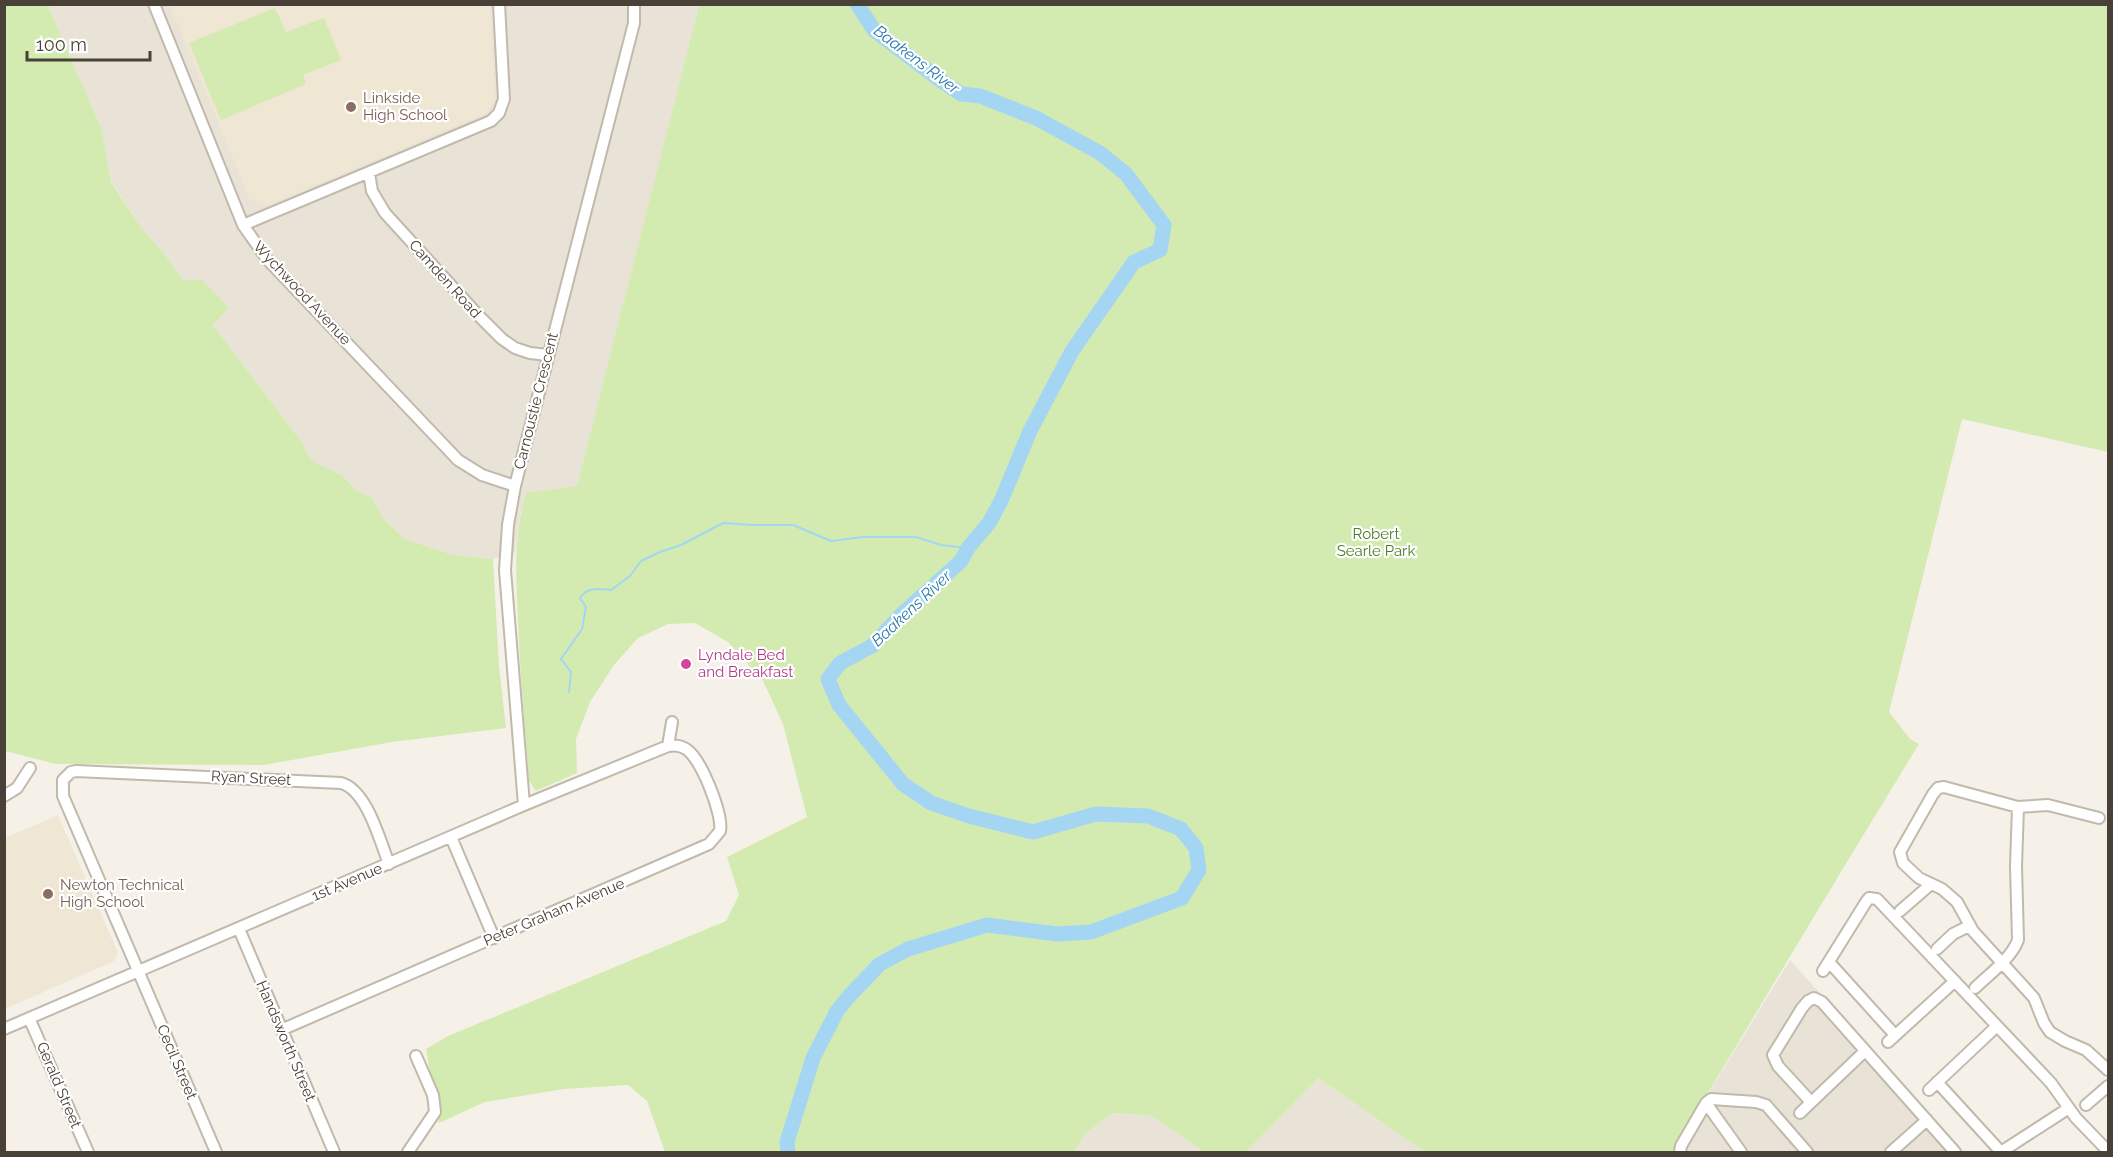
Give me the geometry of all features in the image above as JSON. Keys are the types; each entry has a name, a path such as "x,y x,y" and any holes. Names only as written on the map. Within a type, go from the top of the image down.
{"street":[{"name":"Wychwood Avenue","path":"154,4 243,225 267,259 458,460 482,475 515,486"},
{"path":"243,225 491,121 499,113 504,99 499,4"},
{"name":"Carnoustie Crescent","path":"524,805 505,570 508,525 515,486 634,23 634,4"},
{"name":"Camden Road","path":"369,173 372,191 385,213 478,315 502,339 515,348 548,355"},
{"path":"668,746 672,722"},
{"name":"1st Avenue","path":"4,1029 524,805 668,746"},
{"name":"Peter Graham Avenue","path":"281,1030 704,847 715,839 721,827 720,814 696,760 683,747 668,746"},
{"path":"4,796 17,788 30,768"},
{"name":"Ryan Street","path":"65,776 76,771 341,783 354,789 363,801 389,864"},
{"name":"Cecil Street","path":"65,776 62,784 63,796 216,1152"},
{"path":"2099,818 2053,806 2018,807 1941,787 1935,791 1900,852 1903,863 1919,878 1942,889 1953,898 1969,926 2034,998 2050,1032 2086,1050 2109,1070"},
{"path":"1974,988 2002,962 2018,940 2016,866 2018,807"},
{"path":"451,837 494,938"},
{"path":"1900,911 1931,884"},
{"path":"1955,981 1892,1038 1826,967 1866,902 1869,898 1875,898 1955,981 2051,1083 2103,1148"},
{"path":"1937,949 1953,934 1969,926"},
{"name":"Handsworth Street","path":"239,929 334,1152"},
{"path":"1810,1102 1778,1066 1773,1055 1805,1003 1814,998 1820,999 1954,1152"},
{"name":"Gerald Street","path":"29,1018 88,1152"},
{"path":"1997,1026 1933,1086 2001,1152 2069,1108"},
{"path":"1800,1113 1865,1051"},
{"path":"411,1151 435,1112 433,1095 416,1056"},
{"path":"2086,1105 2109,1086"},
{"path":"1680,1152 1681,1146 1706,1103 1714,1098 1766,1105 1807,1152"},
{"path":"1706,1103 1741,1152"},
{"path":"1891,1152 1926,1120"}],"shaded area":[{"path":"48,5 699,5 577,487 526,493 515,553 493,559 453,555 405,539 382,517 372,497 357,491 342,475 314,462 307,454 304,445 213,325 229,308 183,280 163,252 143,230 111,181 102,130"},
{"name":"Linkside High School","path":"170,5 490,5 495,100 486,113 266,206 250,200"},
{"name":"Newton Technical High School","path":"58,815 118,953 114,961 5,1009 5,838"},
{"path":"1790,960 1964,1152 1673,1151"},
{"path":"1318,1078 1425,1152 1246,1152"},
{"path":"1112,1113 1152,1116 1204,1152 1074,1152 1084,1135"}],"green space":[{"path":"5,4 48,5 102,130 111,182 143,230 163,252 183,280 202,280 229,308 213,325 304,445 307,454 314,462 342,475 357,491 372,497 382,517 405,539 453,555 493,559 499,666 506,728 392,742 264,765 56,764 5,751"},
{"name":"Robert Searle Park","path":"699,5 2108,5 2108,452 1962,419 1889,712 1910,739 1919,744 1674,1152 1425,1152 1318,1078 1246,1152 1204,1152 1152,1116 1112,1113 1084,1135 1074,1152 665,1152 647,1101 628,1085 564,1089 485,1102 439,1123 426,1049 448,1036 726,921 739,895 727,857 807,817 783,724 763,681 728,642 695,623 668,624 638,638 614,665 590,702 576,739 577,773 536,791 529,781 520,660 516,556 522,509 526,493 577,486"},
{"path":"275,8 286,32 324,18 341,60 303,75 306,84 221,120 189,43"}],"waterway":[{"name":"Baakens River","path":"788,1152 787,1142 813,1058 837,1011 880,964 908,949 987,925 1057,934 1091,932 1182,898 1199,870 1196,848 1181,829 1148,816 1096,814 1033,832 969,816 931,803 903,784 839,705 828,679 840,663 872,646 902,614 961,561 968,548 989,523 1001,501 1030,431 1072,351 1134,262 1160,250 1164,225 1126,174 1100,153 1036,118 980,96 961,94 874,30 857,4"},
{"path":"569,692 571,672 561,659 582,629 586,607 580,598 583,594 594,589 611,590 630,576 641,561 681,545 723,523 793,525 831,541 863,537 916,537 941,545 968,548"}],"place":[{"name":"Linkside High School","path":"351,107"},
{"name":"Lyndale Bed and Breakfast","path":"686,664"},
{"name":"Newton Technical High School","path":"48,894"}]}
